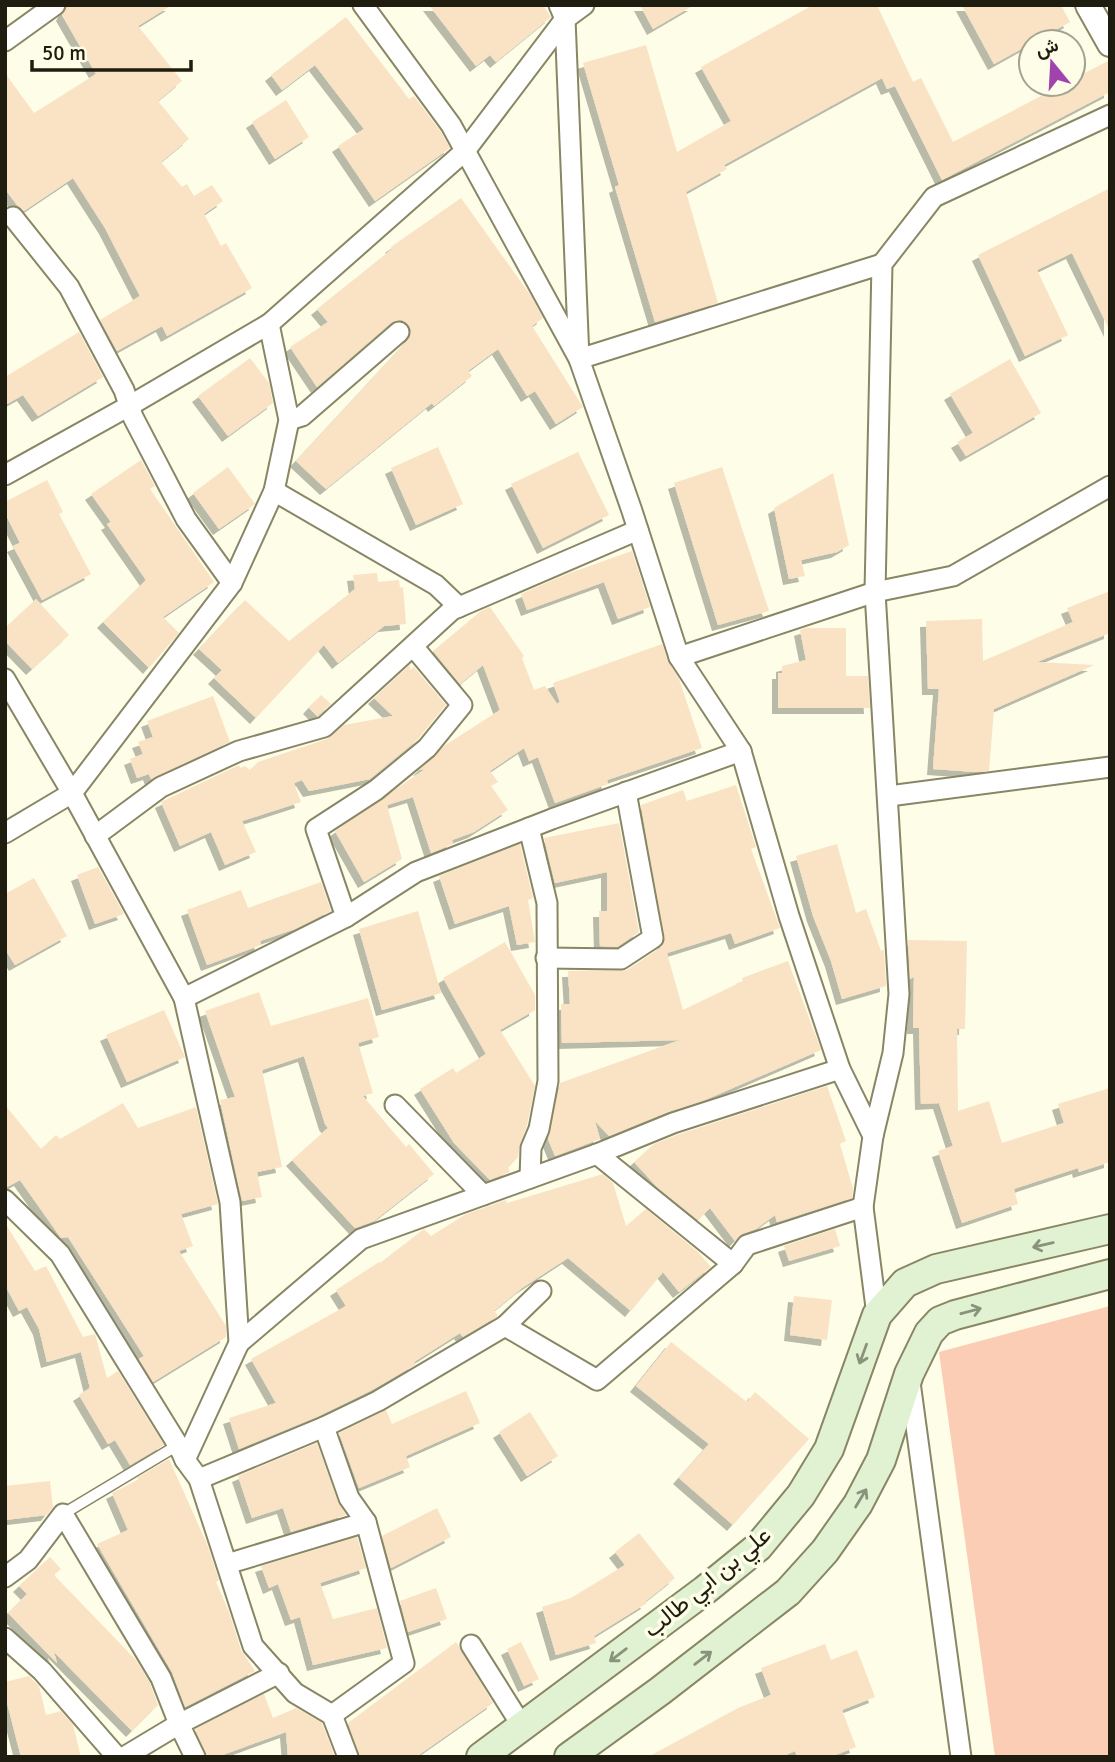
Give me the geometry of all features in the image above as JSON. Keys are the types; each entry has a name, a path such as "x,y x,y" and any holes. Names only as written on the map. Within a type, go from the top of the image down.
{"main road":[{"name":"علي بن ابي طالب","path":"481,1757 705,1590 758,1546 801,1496 829,1449 877,1315 905,1283 936,1269 1110,1229"},
{"path":"569,1757 788,1592 825,1552 858,1504 881,1460 909,1374 929,1333 940,1321 1110,1274"}],"street":[{"path":"5,41 55,5"},
{"path":"363,5 451,125 579,359 679,657 741,751 789,916 840,1069 873,1136"},
{"path":"5,475 130,406 269,324 465,151 562,12 584,5"},
{"path":"1088,5 1110,44"},
{"path":"562,12 579,359"},
{"path":"579,359 882,264 934,197 1110,115"},
{"path":"13,217 69,287 124,390 133,417 186,519 232,583"},
{"path":"877,1315 863,1207 873,1136 893,1053 899,995 875,592 882,264"},
{"path":"5,833 72,793 232,583 274,491 289,420 269,324"},
{"path":"289,420 302,416 399,332"},
{"path":"679,657 875,592 953,576 1110,486"},
{"path":"274,491 436,585 459,607"},
{"path":"95,836 161,787 239,751 324,727 452,610 638,530"},
{"path":"346,917 316,829 376,790 427,748 462,705 417,651"},
{"path":"5,679 72,793 184,998 230,1202 239,1343"},
{"path":"184,998 346,917 416,873 741,751"},
{"path":"889,796 1110,767"},
{"path":"546,958 621,959 653,938 626,792"},
{"path":"530,828 547,903 548,1081 539,1129 531,1148 530,1178"},
{"path":"182,1452 239,1343 361,1239 597,1154 673,1123 840,1069"},
{"path":"395,1105 482,1195"},
{"path":"597,1154 733,1264"},
{"path":"5,1200 60,1254 199,1479 253,1646 295,1693 332,1715 348,1757"},
{"path":"505,1326 597,1380 733,1264 747,1244 863,1207"},
{"path":"199,1479 324,1427 378,1401 505,1326 541,1291"},
{"path":"909,1374 961,1757"},
{"path":"324,1427 349,1498 366,1522 404,1663 332,1715"},
{"path":"5,1577 28,1560 63,1514 161,1678 178,1724 195,1757"},
{"path":"227,1564 366,1522"},
{"path":"5,1638 42,1671 117,1757"},
{"path":"471,1645 522,1726"},
{"path":"124,1757 178,1724 279,1673"}],"lane":[{"path":"63,1514 182,1452"}],"shaded area":[{"path":"1110,1306 1110,1757 995,1757 939,1352"}],"building":[{"path":"67,5 172,5 138,26 182,81 158,101 189,139 161,162 182,187 187,184 194,196 212,185 223,201 204,214 221,246 226,243 252,288 167,336 162,326 117,351 100,320 140,296 105,228 73,178 24,211 5,189 5,73 34,113 96,74 62,15"},
{"path":"429,5 543,5 551,17 496,62 490,55 476,66"},
{"path":"640,5 694,5 653,29"},
{"path":"813,5 877,5 913,82 921,78 953,142 1037,98 1087,98 1087,72 1110,60 1110,92 942,180 895,86 887,89 882,78 724,165 727,169 686,192 718,303 655,322 615,187 619,185 583,63 646,45 677,152 731,121 701,67"},
{"path":"962,5 1061,5 1070,22 1059,28 1017,28 1017,51 994,64"},
{"path":"346,17 409,99 414,96 450,148 375,201 338,146 364,129 315,65 282,90 271,75"},
{"path":"286,100 309,137 275,159 252,122"},
{"path":"1110,188 1110,331 1072,253 1037,270 1068,335 1025,356 978,255"},
{"path":"461,198 531,296 543,318 532,326 583,407 556,424 535,391 527,396 498,349 468,371 472,376 434,406 432,403 326,489 296,461 407,341 411,329 402,320 392,322 317,387 290,347 328,322 317,309 392,249 391,247"},
{"path":"79,332 103,377 38,416 23,395 5,405 5,377"},
{"path":"250,358 269,383 273,403 228,436 198,396"},
{"path":"1010,359 1041,413 966,456 957,442 973,433 950,394"},
{"path":"438,447 463,504 416,525 391,468"},
{"path":"578,452 609,515 543,548 511,484"},
{"path":"141,460 155,486 150,489 214,582 163,617 179,633 149,668 103,622 146,580 107,524 111,522 91,494"},
{"path":"228,467 255,504 219,529 193,493"},
{"path":"722,467 769,611 718,625 674,483"},
{"path":"833,473 849,545 837,552 801,560 805,576 789,579 774,508"},
{"path":"47,480 63,512 59,514 91,574 42,600 13,546 20,543 5,513 5,502"},
{"path":"632,551 650,607 618,619 604,582 527,610 521,594"},
{"path":"377,573 378,582 399,580 400,588 403,587 406,624 384,626 338,663 324,645 256,718 214,678 222,670 199,649 245,600 289,641 355,589 353,575"},
{"path":"1110,591 1110,633 1037,662 1094,665 994,709 989,771 933,769 939,689 928,689 926,621 982,619 983,661 1073,622 1067,608"},
{"path":"36,599 69,635 32,669 5,641 5,628"},
{"path":"490,607 524,656 522,658 534,690 545,686 557,704 560,702 553,683 662,644 679,679 702,748 607,780 608,784 555,803 538,757 529,761 524,748 490,771 498,782 491,786 508,810 474,832 452,840 453,844 431,853 413,797 387,805 402,859 364,882 335,831 425,769 419,770 444,746 500,710 483,665 460,684 433,651 481,611"},
{"path":"846,628 846,676 868,676 870,708 778,708 778,673 782,673 782,666 806,660 800,630"},
{"path":"410,665 410,670 414,667 446,705 418,739 370,779 309,791 302,780 294,783 301,802 242,821 256,852 225,865 211,832 180,846 161,802 239,765 240,768 245,766 250,770 258,762 327,739 344,725 393,716 374,698"},
{"path":"321,695 331,704 317,716 309,708"},
{"path":"213,696 230,742 151,779 149,774 137,778 130,759 143,754 138,742 153,737 147,721"},
{"path":"736,785 756,847 751,849 780,928 735,944 731,933 667,953 683,1010 743,981 742,978 788,961 821,1050 705,1100 609,1136 595,1121 600,1139 555,1156 548,1139 560,1083 680,1040 562,1043 561,1004 570,1004 568,971 627,970 660,948 664,942 641,805 683,790 687,801"},
{"path":"619,823 639,932 617,947 600,946 599,911 607,911 607,872 555,883 544,838"},
{"path":"520,844 533,898 528,900 535,942 517,945 509,906 455,924 439,876"},
{"path":"837,844 856,913 866,909 881,951 884,950 886,986 842,999 831,961 813,916 796,856"},
{"path":"98,867 124,914 95,924 77,875"},
{"path":"34,878 67,936 15,965 5,949 5,894"},
{"path":"321,882 331,911 295,929 260,941 261,945 207,965 187,910 241,890 248,908"},
{"path":"418,911 441,993 382,1010 359,929"},
{"path":"908,940 967,941 965,1029 957,1029 958,1111 989,1101 1002,1143 1064,1123 1058,1104 1110,1088 1110,1162 1079,1172 1078,1168 1014,1189 1018,1204 962,1223 938,1151 953,1146 939,1103 921,1104 919,1028 913,1028 914,977 910,979"},
{"path":"505,942 535,995 535,1010 500,1030 535,1086 518,1157 508,1168 510,1172 490,1180 454,1143 420,1089 453,1068 456,1073 486,1054 443,978"},
{"path":"259,992 271,1026 368,998 379,1037 358,1043 373,1093 363,1096 406,1147 409,1144 434,1174 374,1221 355,1228 292,1160 328,1128 304,1056 262,1070 282,1167 257,1172 262,1197 242,1201 220,1100 235,1097 205,1011"},
{"path":"164,1010 185,1057 127,1082 106,1035"},
{"path":"827,1086 846,1141 840,1144 853,1189 852,1198 777,1222 775,1215 735,1241 710,1208 698,1220 657,1187 634,1162 654,1144"},
{"path":"123,1103 138,1128 196,1107 218,1204 181,1214 193,1246 179,1251 226,1326 226,1337 153,1382 139,1359 144,1356 68,1237 61,1238 20,1180 5,1188 5,1105 41,1149 56,1135 60,1139"},
{"path":"603,1174 613,1183 626,1226 646,1209 698,1252 711,1267 679,1292 663,1272 631,1311 568,1258 522,1288 494,1311 498,1315 495,1318 463,1337 460,1333 414,1362 415,1365 372,1390 319,1416 239,1449 229,1418 276,1403 251,1359 346,1306 336,1290 380,1263 424,1229 431,1236 466,1214 506,1200 507,1203"},
{"path":"5,1223 35,1271 46,1266 83,1337 95,1334 107,1378 118,1371 164,1445 130,1465 115,1440 108,1444 79,1395 90,1388 81,1352 47,1362 39,1329 27,1307 19,1311 5,1285"},
{"path":"835,1229 840,1246 789,1261 784,1246"},
{"path":"794,1296 832,1300 827,1340 790,1335"},
{"path":"671,1342 747,1402 755,1392 809,1439 733,1525 679,1478 709,1444 636,1386"},
{"path":"466,1391 480,1423 406,1456 410,1467 359,1488 339,1433 386,1410 392,1424"},
{"path":"530,1412 558,1456 527,1476 499,1432"},
{"path":"317,1443 338,1502 346,1515 291,1532 283,1508 252,1518 238,1476"},
{"path":"169,1459 207,1544 219,1580 216,1582 241,1650 255,1671 185,1707 172,1672 97,1544 128,1530 112,1493 138,1480 137,1478"},
{"path":"50,1481 53,1507 47,1515 5,1520 5,1486"},
{"path":"437,1508 451,1537 391,1568 382,1536"},
{"path":"639,1533 675,1578 646,1601 647,1603 594,1636 596,1643 556,1655 542,1607 571,1598 625,1565 615,1552"},
{"path":"357,1537 366,1568 320,1583 333,1619 377,1608 387,1648 313,1665 300,1617 291,1620 278,1584 269,1588 261,1566"},
{"path":"50,1557 61,1569 54,1575 136,1660 150,1683 158,1705 132,1731 54,1652 57,1663 8,1613 27,1594 19,1586"},
{"path":"436,1588 447,1619 408,1632 400,1601"},
{"path":"456,1642 493,1703 416,1757 360,1757 348,1723"},
{"path":"521,1642 539,1679 524,1686 507,1649"},
{"path":"825,1644 831,1660 857,1650 875,1697 842,1710 856,1747 830,1757 797,1757 795,1751 781,1757 648,1757 738,1708 771,1695 761,1668"},
{"path":"29,1676 39,1686 46,1715 61,1711 73,1725 81,1757 21,1757 5,1695 5,1682"},
{"path":"264,1694 273,1718 296,1708 322,1723 335,1757 288,1757 286,1732 217,1757 207,1757 195,1729"}]}
